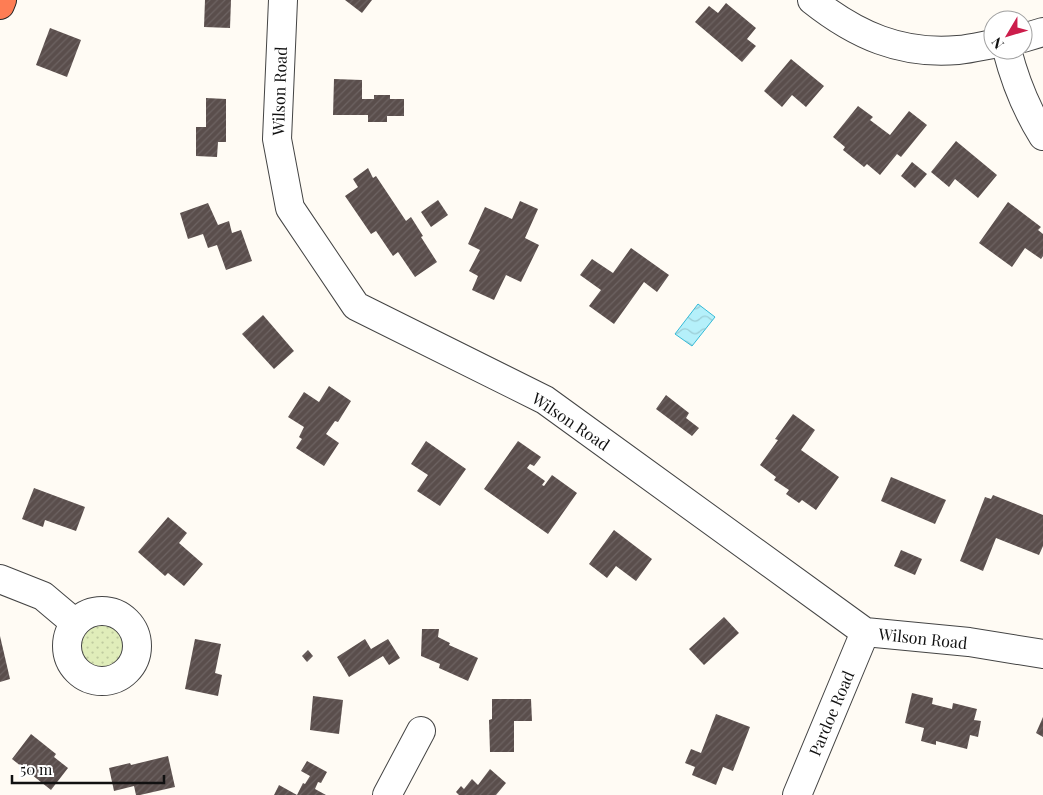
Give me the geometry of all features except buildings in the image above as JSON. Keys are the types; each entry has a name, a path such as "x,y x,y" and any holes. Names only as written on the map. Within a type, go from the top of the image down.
{"highway":[{"path":"0,5 2,0"}],"street":[{"name":"Wilson Road","path":"283,0 276,138 290,208 356,306 545,400 865,632 930,637 1043,654"},
{"path":"812,0 837,20 867,35 895,45 925,50 958,50 983,46"},
{"path":"1010,60 1015,80 1030,115 1043,136"},
{"path":"0,579 43,596 75,623"},
{"name":"Pardoe Road","path":"797,795 865,632"},
{"path":"387,795 421,731"}],"green space":[{"path":"103,624 116,628 122,634 126,647 122,660 116,666 103,670 90,666 84,660 80,647 84,634 90,628"}],"water":[{"path":"698,304 715,317 692,346 675,334"}]}
